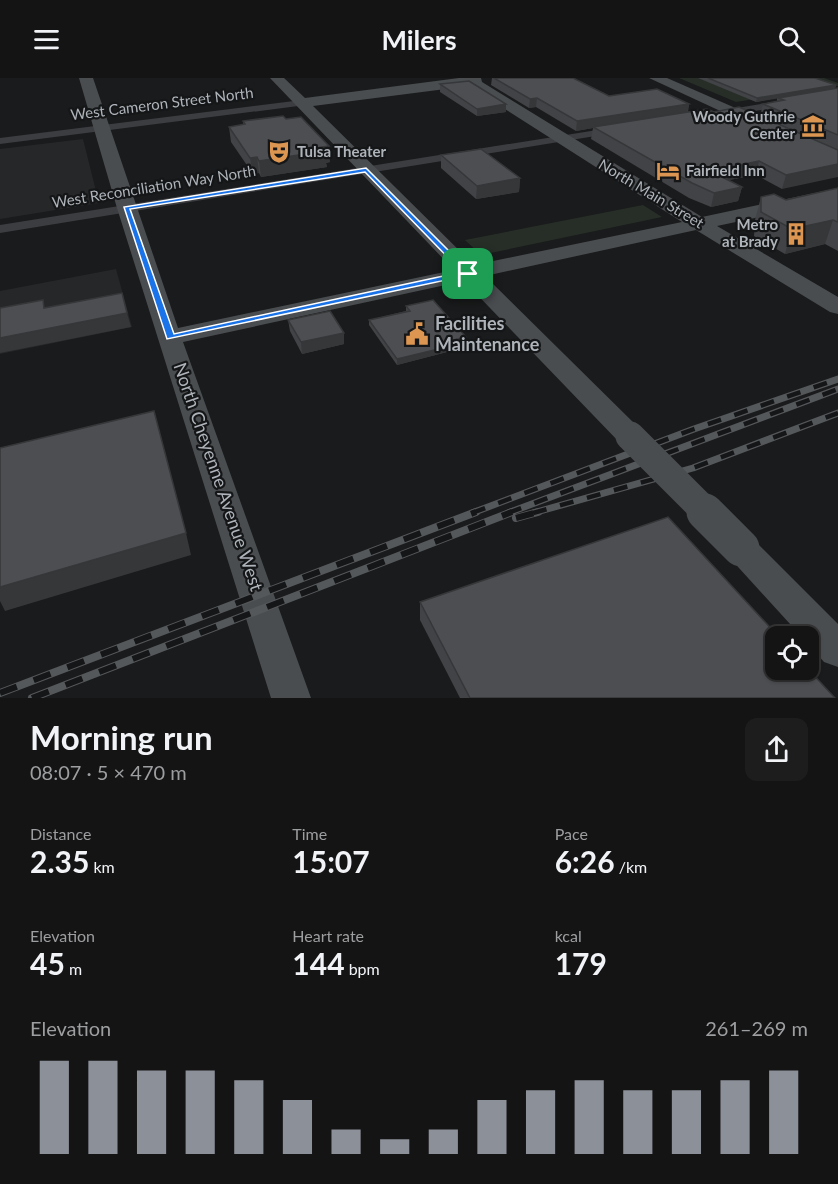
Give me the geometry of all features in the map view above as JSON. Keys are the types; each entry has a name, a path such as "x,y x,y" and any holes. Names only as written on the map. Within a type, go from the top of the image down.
{"street":[{"name":"North Cheyenne Avenue West","path":"86,78 126,208 291,698"},
{"path":"277,78 741,548 838,650"},
{"path":"656,78 771,129"},
{"name":"West Cameron Street North","path":"0,141 302,104 469,80 494,79"},
{"name":"North Main Street","path":"469,80 838,307"},
{"path":"712,115 838,94"},
{"name":"West Reconciliation Way North","path":"0,229 629,128"},
{"path":"170,337 838,194"}],"shaded area":[{"path":"679,78 824,78 838,83 838,86 736,102"},
{"path":"83,139 99,203 0,219 0,149"},
{"path":"643,205 662,217 481,255 465,240"},
{"path":"116,269 132,327 0,354 0,291"}],"building":[{"path":"494,78 573,78 609,96 657,89 689,104 577,121 537,98 530,99"},
{"path":"708,78 815,78 836,85 757,98"},
{"path":"469,81 506,104 477,109 440,84"},
{"path":"838,88 838,135 763,104 784,100 778,98"},
{"path":"739,107 838,150 838,164 786,175 759,161 710,171 742,187 714,193 593,127 707,109 714,112"},
{"path":"283,116 286,119 301,117 329,146 322,147 325,151 259,161 257,157 250,158 229,127 245,124 243,121"},
{"path":"481,149 520,178 477,186 441,155"},
{"path":"838,188 838,222 833,220 792,229 761,212 761,197 774,194 786,200"},
{"path":"122,293 127,313 0,338 0,308 43,300 44,308"},
{"name":"Facilities Maintenance","path":"433,300 466,337 444,343 447,347 397,359 369,320 410,311 406,306"},
{"path":"330,311 344,333 301,342 288,320"},
{"path":"154,411 186,533 0,587 0,448"},
{"path":"668,517 769,626 765,626 765,680 818,680 835,698 470,698 420,602"}],"railway":[{"path":"472,513 694,429 838,379"},
{"path":"508,513 838,389"},
{"path":"533,513 693,468 838,413"},
{"path":"0,693 476,512"},
{"path":"32,698 512,512"},
{"path":"516,518 538,512"}],"place":[{"name":"Woody Guthrie Center","path":"813,126"},
{"name":"Tulsa Theater","path":"279,152"},
{"name":"Fairfield Inn","path":"668,171"},
{"name":"Metro at Brady","path":"796,234"},
{"name":"Facilities Maintenance","path":"417,334"}],"route":[{"path":"366,170 468,274 170,337 126,208 366,170"}]}
